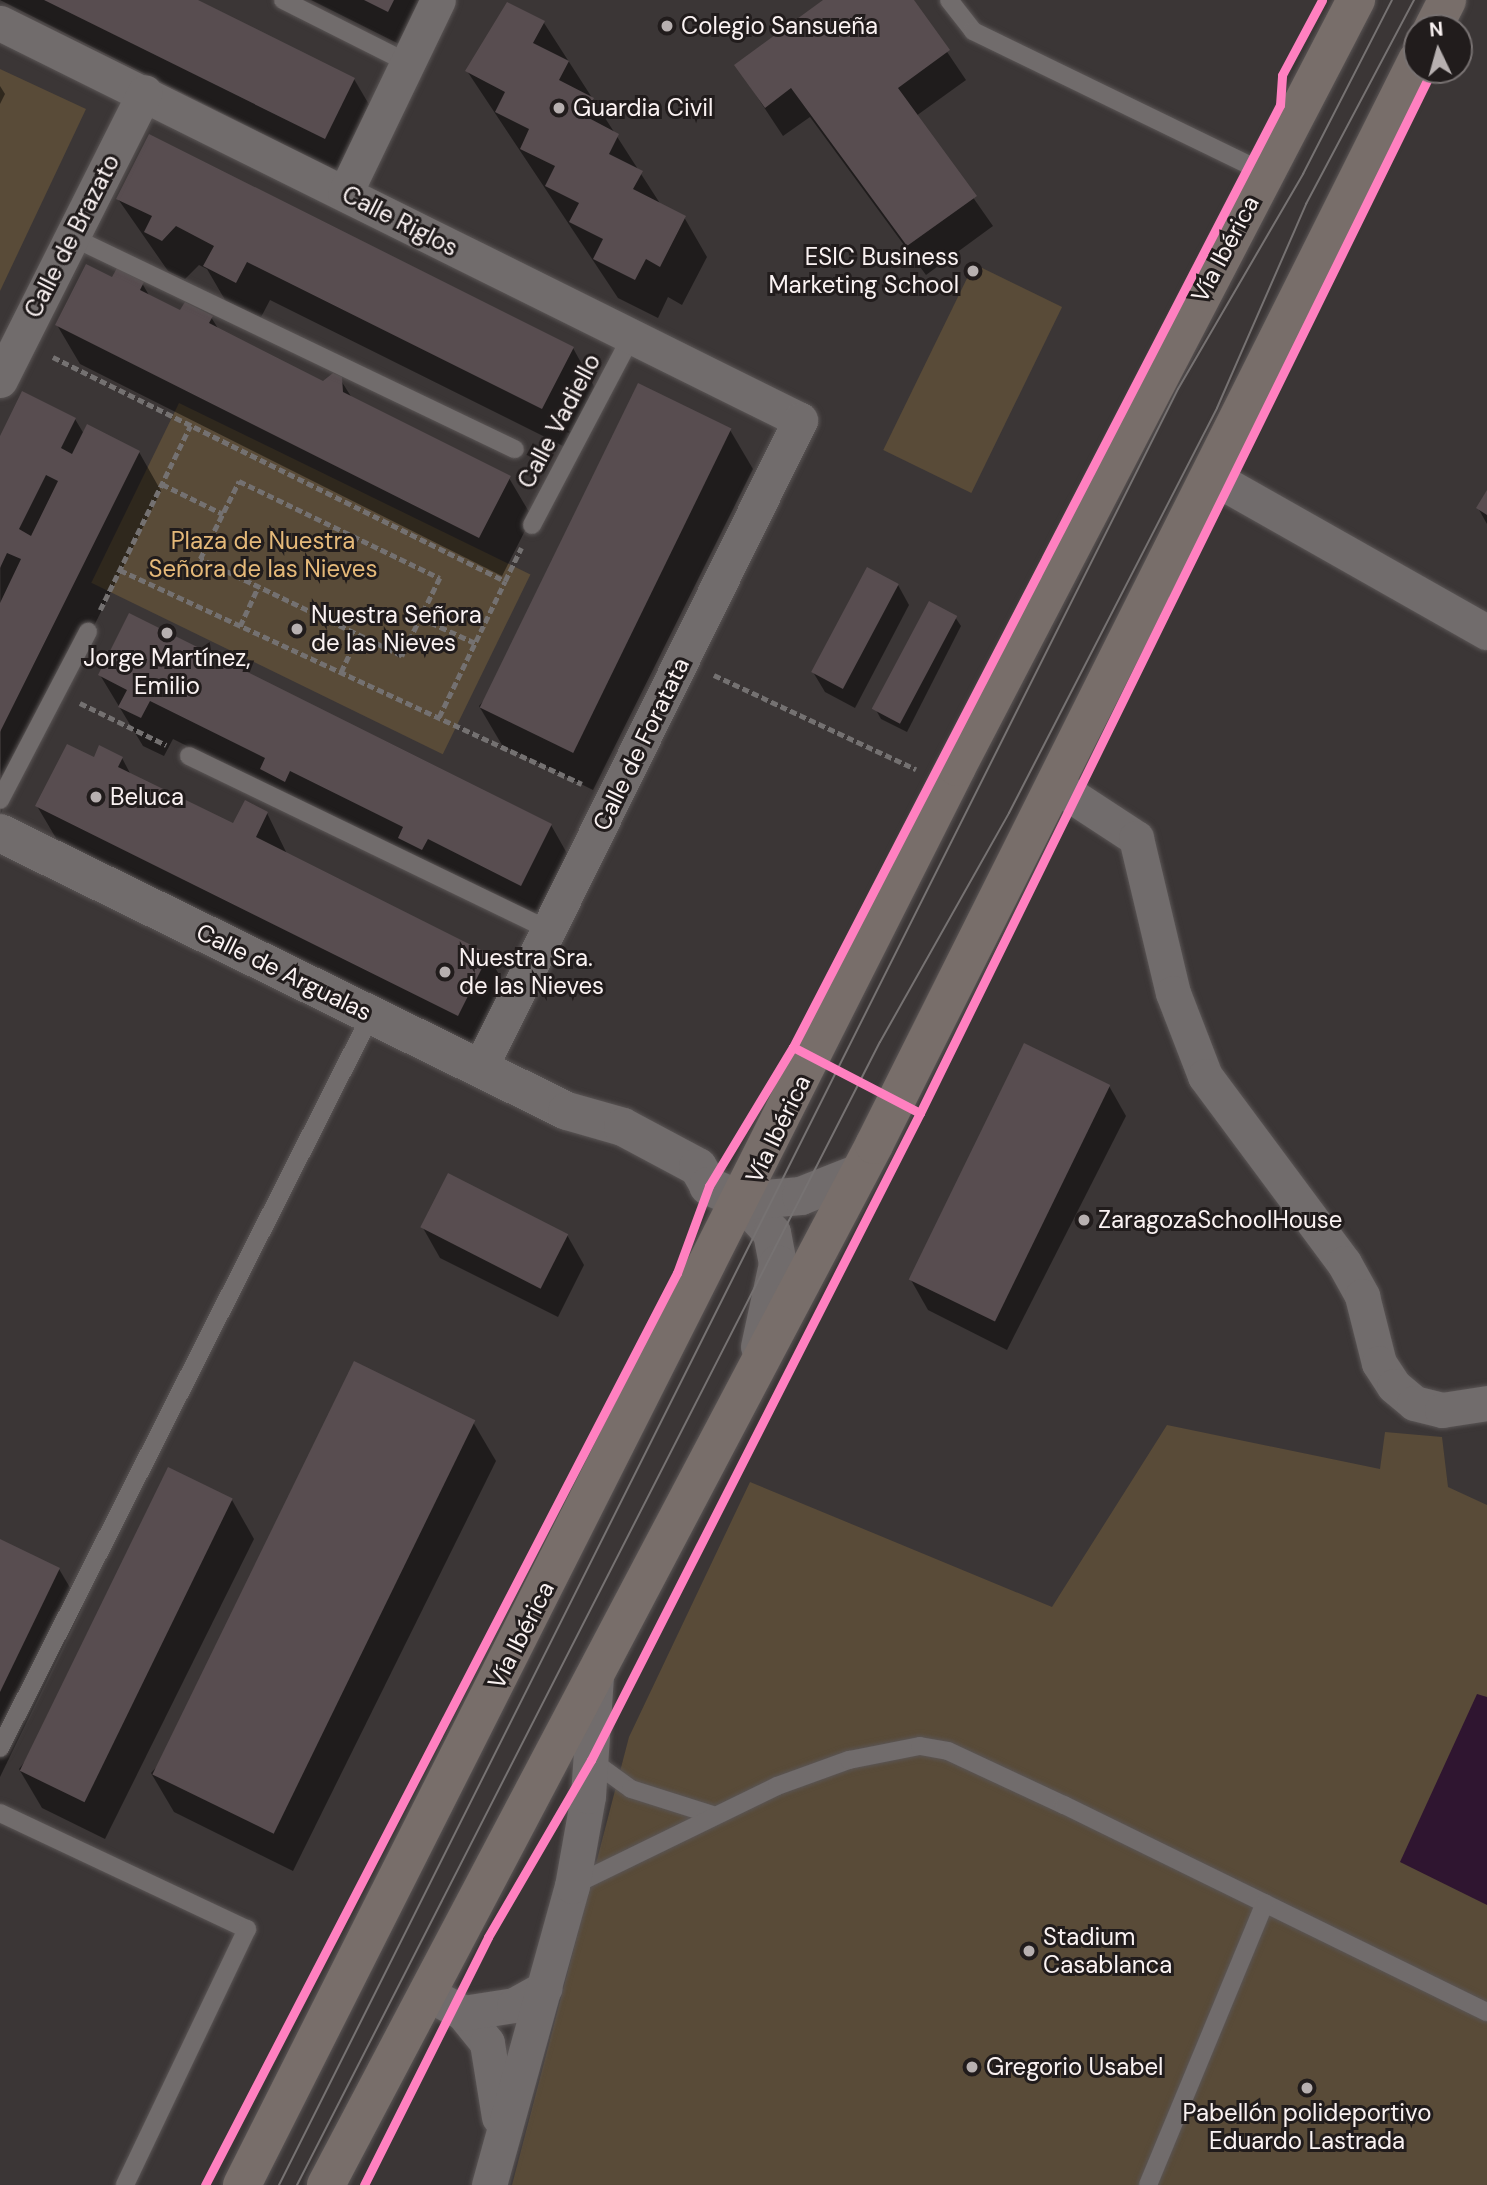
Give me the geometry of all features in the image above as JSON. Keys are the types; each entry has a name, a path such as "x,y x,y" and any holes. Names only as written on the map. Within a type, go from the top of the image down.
{"highway":[{"name":"Vía Ibérica","path":"242,2185 726,1193 957,767 1356,0"},
{"path":"326,2185 596,1677 758,1356 859,1173 1405,84"}],"street":[{"path":"345,193 438,0"},
{"name":"Calle Riglos","path":"0,23 145,92 630,339 800,421"},
{"name":"Calle de Brazato","path":"0,380 145,92"},
{"name":"Calle de Foratata","path":"480,1068 800,421"},
{"path":"1209,475 1487,632"},
{"path":"1055,785 1136,838 1173,993 1205,1076 1344,1263 1362,1296 1379,1363 1394,1386 1414,1403 1441,1410 1487,1404"},
{"name":"Calle de Argualas","path":"0,833 567,1111 611,1146 690,1186 726,1193 801,1196 859,1173"},
{"path":"726,1193 765,1222 776,1245 776,1282 758,1356"},
{"path":"489,2185 498,2138 545,1989 572,1886 591,1760 596,1677"},
{"path":"463,2013 507,2007 545,1989"},
{"path":"428,1994 463,2013 477,2026 493,2060 498,2138"}],"lane":[{"path":"283,0 408,63"},
{"path":"949,0 972,31 1266,173"},
{"path":"72,237 515,449"},
{"name":"Calle Vadiello","path":"531,525 630,339"},
{"path":"0,800 88,632"},
{"path":"189,756 550,930"},
{"path":"0,1748 371,1015"},
{"path":"572,1886 713,1815 849,1760 920,1746 948,1751 1487,2012"},
{"path":"591,1760 631,1789 713,1815"},
{"path":"0,1813 247,1929 125,2185"},
{"path":"1148,2185 1265,1903"}],"path":[{"path":"20,341 505,581"},
{"path":"109,594 190,426"},
{"path":"239,481 440,578 402,656 200,559 223,514 239,481"},
{"path":"162,484 223,514"},
{"path":"439,717 513,566"},
{"path":"120,570 614,799"},
{"path":"240,626 258,587"},
{"path":"421,618 475,643"},
{"path":"341,672 358,636"},
{"path":"682,660 909,768 927,771"},
{"path":"57,691 189,756"}],"green space":[{"path":"0,69 86,109 0,291"},
{"path":"974,264 1062,307 971,493 883,450"},
{"name":"Plaza de Nuestra Señora de las Nieves","path":"179,403 530,574 443,754 91,583"},
{"name":"Stadium Casablanca","path":"1167,1425 1380,1469 1385,1432 1442,1437 1448,1487 1487,1505 1487,2185 512,2185 629,1737 750,1482 1052,1607"}],"shaded area":[{"path":"1477,1694 1487,1697 1487,1905 1400,1862"}],"building":[{"path":"44,0 198,0 355,78 325,139"},
{"path":"364,0 394,0 388,12"},
{"path":"823,0 914,0 950,50 898,88 977,196 907,246 791,88 765,108 734,65"},
{"path":"507,2 545,21 533,43 569,61 559,80 594,98 585,116 619,134 609,154 643,171 633,189 686,216 660,267 646,259 635,280 593,259 603,239 569,222 579,203 545,186 555,166 520,149 529,129 495,112 505,92 465,71"},
{"path":"149,134 574,347 542,409 247,262 236,283 203,266 214,246 176,226 162,241 144,232 152,216 116,199"},
{"path":"86,264 112,277 117,268 144,282 140,290 180,310 185,302 213,316 209,323 323,381 333,373 342,377 343,392 511,476 479,538 55,325"},
{"path":"638,383 731,429 573,753 480,707"},
{"path":"22,391 76,418 61,448 72,454 87,424 140,451 0,732 0,603 21,559 7,553 0,568 0,436","holes":["46,475 58,481 31,536 19,529"]},
{"path":"1487,490 1487,515 1476,508"},
{"path":"867,567 899,584 843,689 811,672"},
{"path":"929,601 957,616 900,724 872,709"},
{"path":"129,613 552,824 521,886 428,839 422,850 398,838 403,827 290,771 285,782 260,769 265,758 150,701 141,718 118,707 127,690 98,675"},
{"path":"67,744 94,757 99,745 123,757 118,767 233,823 245,800 268,812 256,837 489,954 458,1016 35,806"},
{"path":"1024,1043 1110,1085 995,1321 909,1279"},
{"path":"448,1173 568,1234 541,1289 420,1227"},
{"path":"354,1361 475,1420 274,1834 152,1774"},
{"path":"168,1467 233,1499 85,1802 20,1771"},
{"path":"0,1539 60,1568 0,1692"}],"tram line":[{"path":"279,2185 1178,389 1303,174 1392,0"},
{"path":"297,2185 880,1042 1009,813 1217,408 1306,204 1414,0"}],"cycle path":[{"path":"205,2185 677,1273 709,1186 793,1047 1280,105 1282,75 1322,0"},
{"path":"364,2185 488,1937 591,1760 920,1113 1425,84"},
{"path":"793,1047 920,1113"}],"place":[{"name":"Colegio Sansueña","path":"667,26"},
{"name":"Guardia Civil","path":"559,108"},
{"name":"ESIC Business Marketing School","path":"973,271"},
{"name":"Nuestra Señora de las Nieves","path":"297,629"},
{"name":"Jorge Martínez, Emilio","path":"167,633"},
{"name":"Beluca","path":"96,797"},
{"name":"Nuestra Sra. de las Nieves","path":"445,972"},
{"name":"ZaragozaSchoolHouse","path":"1084,1220"},
{"name":"Stadium Casablanca","path":"1029,1951"},
{"name":"Gregorio Usabel","path":"972,2067"},
{"name":"Pabellón polideportivo Eduardo Lastrada","path":"1307,2088"}]}
